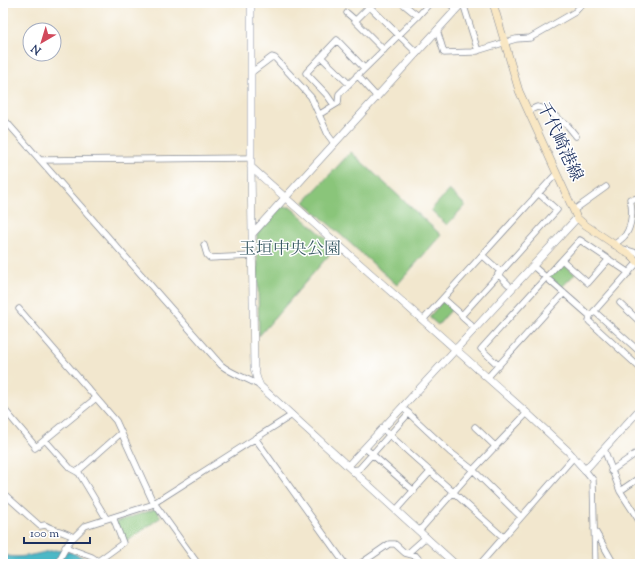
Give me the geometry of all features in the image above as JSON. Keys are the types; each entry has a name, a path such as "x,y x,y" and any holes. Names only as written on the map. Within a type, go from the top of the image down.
{"main road":[{"name":"千代崎港線","path":"493,3 515,80 577,218"},
{"path":"577,218 639,263"}],"street":[{"path":"251,3 251,167 254,256 254,368 260,386"},
{"path":"402,3 418,16"},
{"path":"320,114 338,103 340,94 357,75 430,3"},
{"path":"449,3 456,9"},
{"path":"253,233 462,3 478,51"},
{"path":"437,30 444,54 478,51 516,39 530,38 575,12 583,3"},
{"path":"355,20 371,5 417,53"},
{"path":"347,13 384,50"},
{"path":"334,105 328,95 306,73 337,40 364,68"},
{"path":"252,72 272,57 275,58 311,97 320,114 328,135 334,143"},
{"path":"321,57 349,84"},
{"path":"357,75 377,97"},
{"path":"528,111 537,107 546,109 568,126 576,136"},
{"path":"3,118 221,365 234,374 251,380 260,386 455,564"},
{"path":"40,160 251,158"},
{"path":"251,167 488,377 568,451 585,470 593,480 595,564"},
{"path":"423,320 556,174"},
{"path":"574,210 606,187"},
{"path":"462,314 557,210 538,193"},
{"path":"640,197 630,200 631,215 628,229 625,236 615,245 640,254"},
{"path":"350,468 365,448 577,218"},
{"path":"498,366 481,349 580,240 629,272"},
{"path":"204,245 208,257 210,258 254,256"},
{"path":"482,255 500,273 508,284"},
{"path":"562,260 588,283 609,259"},
{"path":"639,263 594,311 590,316 589,321 640,368"},
{"path":"533,266 590,316"},
{"path":"488,377 564,293"},
{"path":"443,298 462,314 462,317 470,325"},
{"path":"620,303 640,322"},
{"path":"19,309 116,421 154,502 198,564"},
{"path":"594,311 640,352"},
{"path":"3,408 36,447 96,398"},
{"path":"403,408 450,452 473,470 521,517"},
{"path":"585,470 640,409"},
{"path":"350,468 359,469 409,413"},
{"path":"419,531 473,470 527,413"},
{"path":"57,564 65,547 85,526 106,518 151,505 292,415"},
{"path":"475,427 496,447"},
{"path":"383,429 503,538"},
{"path":"77,472 121,433"},
{"path":"255,438 345,564"},
{"path":"45,440 70,468 82,477 106,518"},
{"path":"365,448 414,491"},
{"path":"604,449 611,471 620,490 640,522"},
{"path":"611,471 635,454 640,453"},
{"path":"480,564 573,458"},
{"path":"396,510 430,472"},
{"path":"620,490 639,478"},
{"path":"3,493 40,526 45,525 73,537"},
{"path":"65,547 86,554 100,562 123,543 113,517"},
{"path":"593,527 614,564"},
{"path":"408,553 426,537"},
{"path":"360,564 389,544 394,544 405,553 416,556 423,564"}],"green space":[{"path":"351,152 441,235 397,285 304,202"},
{"path":"449,190 465,205 447,225 431,210"},
{"name":"玉垣中央公園","path":"281,207 290,207 336,247 259,336 257,234"},
{"path":"560,263 563,263 575,274 561,288 550,278 550,275"},
{"path":"442,302 445,302 452,309 438,325 430,318 430,316"},
{"path":"156,509 161,517 126,542 115,522"}],"water":[{"path":"55,550 70,552 98,564 3,564 3,555 16,557"}]}
